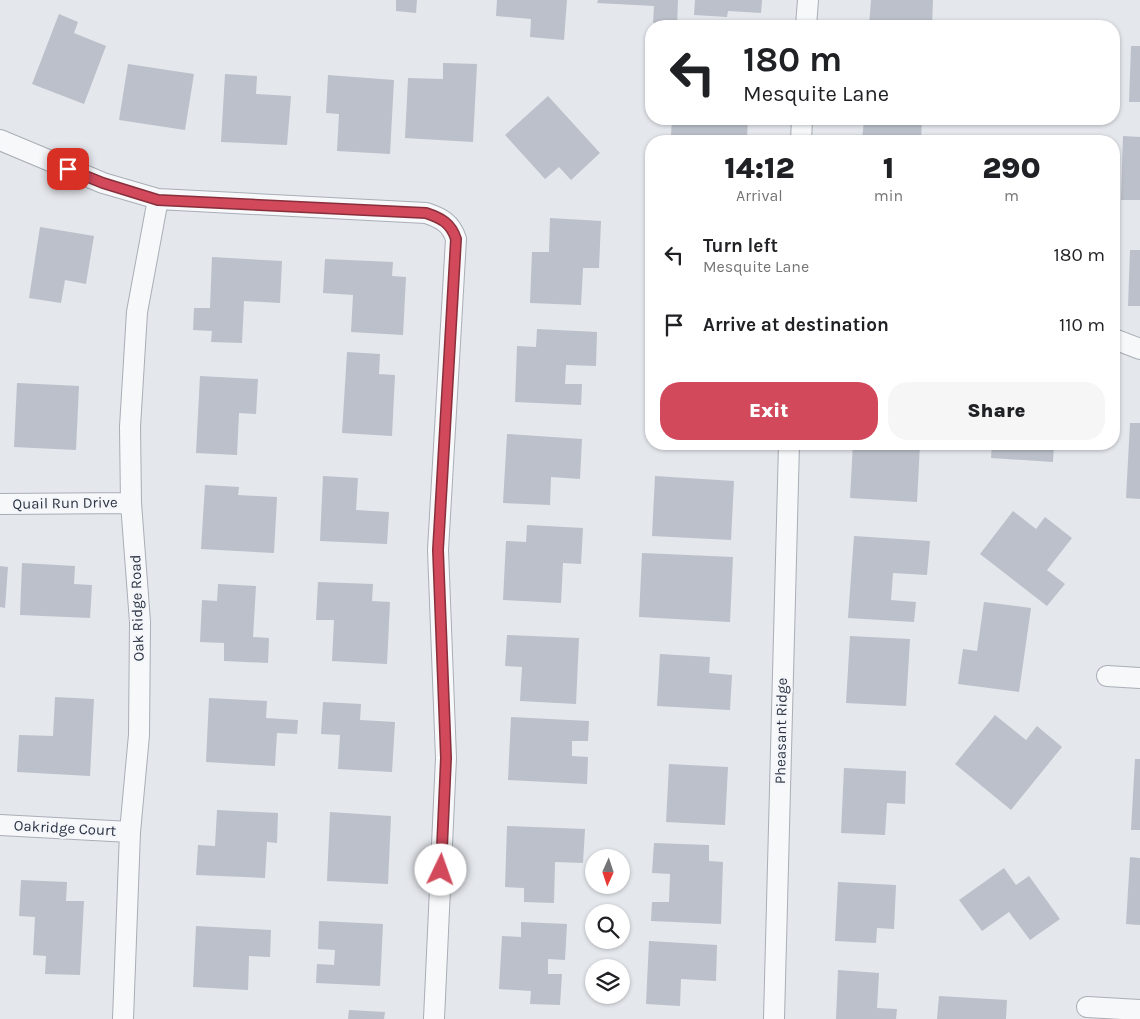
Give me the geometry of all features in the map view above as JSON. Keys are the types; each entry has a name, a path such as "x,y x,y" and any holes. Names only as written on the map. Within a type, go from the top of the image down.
{"street":[{"path":"806,20 808,0"},
{"path":"0,140 103,183 158,200 417,212 426,213 446,222 452,228 456,239 438,550 446,758 434,1019"},
{"name":"Oak Ridge Road","path":"123,1019 130,832 139,734 140,622 131,503 130,427 137,312 158,200"},
{"path":"1120,341 1140,349"},
{"name":"Pheasant Ridge","path":"774,1019 789,450"},
{"name":"Quail Run Drive","path":"0,504 131,503"},
{"path":"1107,676 1140,678"},
{"name":"Oakridge Court","path":"0,824 130,832"},
{"path":"1087,1007 1140,1010"}],"building":[{"path":"396,0 417,0 416,13 396,11"},
{"path":"497,0 567,0 564,40 530,37 531,19 496,16"},
{"path":"598,0 678,0 677,20 653,20 654,6 597,3"},
{"path":"695,0 762,0 761,13 728,11 727,17 694,15"},
{"path":"871,0 933,0 932,20 869,20"},
{"path":"59,14 78,22 74,33 106,46 84,104 32,84"},
{"path":"1131,46 1140,46 1140,102 1129,102"},
{"path":"443,63 477,64 473,142 405,138 408,78 443,79"},
{"path":"128,64 194,74 185,130 119,120"},
{"path":"225,74 257,76 256,94 291,96 287,145 221,142"},
{"path":"328,75 394,80 390,154 337,151 339,114 326,113"},
{"path":"548,96 600,153 571,180 559,167 545,179 505,135"},
{"path":"672,125 748,125 747,135 671,135"},
{"path":"863,125 922,125 921,135 863,135"},
{"path":"1123,136 1140,137 1140,200 1121,200"},
{"path":"550,218 601,221 599,268 583,268 581,305 530,303 532,252 549,252"},
{"path":"40,227 94,236 86,284 65,280 61,303 29,298"},
{"path":"1130,250 1140,250 1140,306 1128,306"},
{"path":"212,257 282,261 280,303 244,301 242,343 211,342 212,331 193,330 194,308 210,308"},
{"path":"325,259 393,262 392,276 406,277 403,335 351,332 353,295 323,293"},
{"path":"537,329 597,332 596,366 566,365 565,384 582,384 581,405 515,402 517,346 536,347"},
{"path":"347,352 380,354 379,374 395,375 392,436 342,433"},
{"path":"200,376 258,379 256,414 239,413 237,455 196,453"},
{"path":"17,383 79,386 76,450 14,447"},
{"path":"1130,423 1140,423 1140,499 1126,498"},
{"path":"507,434 582,439 580,479 551,477 550,505 503,503"},
{"path":"853,450 920,450 917,502 850,498"},
{"path":"992,450 1054,450 1053,462 991,458"},
{"path":"323,476 358,478 356,510 389,512 387,544 320,541"},
{"path":"655,476 734,481 731,540 652,536"},
{"path":"205,485 239,487 238,495 277,497 274,553 201,549"},
{"path":"1013,511 1036,529 1045,517 1072,538 1047,570 1065,584 1047,606 980,554"},
{"path":"527,525 583,528 581,564 563,563 561,603 503,600 506,541 526,542"},
{"path":"854,536 930,541 927,575 893,573 891,600 916,602 914,622 848,618"},
{"path":"642,553 733,557 730,622 639,617"},
{"path":"22,563 75,566 74,584 92,585 90,618 20,615"},
{"path":"0,566 8,567 5,608 0,607"},
{"path":"318,582 373,584 372,601 390,602 387,664 332,661 334,620 316,620"},
{"path":"218,584 256,586 253,637 269,638 268,663 224,661 224,643 200,642 202,600 217,601"},
{"path":"984,602 1031,608 1019,692 958,684 963,649 977,651"},
{"path":"507,635 579,638 576,704 520,701 522,667 505,666"},
{"path":"850,636 910,639 906,706 846,703"},
{"path":"660,654 710,657 709,673 732,675 730,710 657,706"},
{"path":"55,697 94,699 90,776 17,772 19,735 53,736"},
{"path":"209,698 267,701 266,718 298,720 297,734 277,733 275,766 206,762"},
{"path":"323,702 361,704 360,720 395,722 392,772 338,769 340,735 321,734"},
{"path":"995,715 1026,740 1037,726 1062,747 1011,810 955,764"},
{"path":"511,717 589,721 588,741 572,741 572,756 588,757 587,784 508,780"},
{"path":"1135,759 1140,759 1140,830 1131,830"},
{"path":"669,764 728,767 725,825 666,822"},
{"path":"844,768 906,771 905,804 887,803 885,835 841,833"},
{"path":"217,810 278,813 277,843 267,842 265,878 196,875 198,845 215,846"},
{"path":"330,812 391,816 388,884 327,881"},
{"path":"507,826 585,829 583,863 555,862 554,903 524,902 524,888 505,887"},
{"path":"654,843 709,845 709,861 723,862 721,924 651,921 652,902 669,902 670,874 652,873"},
{"path":"1130,857 1140,858 1140,925 1126,924"},
{"path":"1004,868 1016,885 1029,876 1060,919 1030,940 1009,912 982,931 959,900"},
{"path":"21,880 67,882 66,901 84,901 80,975 45,974 46,956 33,955 35,917 19,916"},
{"path":"838,882 896,885 894,929 877,928 876,943 835,941"},
{"path":"319,921 383,924 380,986 316,983 317,964 334,965 335,950 318,949"},
{"path":"521,922 567,924 565,960 548,959 548,974 562,974 560,1005 530,1004 531,991 499,989 502,936 521,937"},
{"path":"196,926 271,930 270,957 249,956 248,990 193,987"},
{"path":"649,941 717,945 716,981 681,979 680,1006 646,1004"},
{"path":"838,970 879,973 877,1008 897,1009 896,1019 836,1019"},
{"path":"939,996 1007,1000 1006,1019 937,1019"},
{"path":"349,1010 385,1012 384,1019 348,1019"}],"route":[{"path":"68,169 103,183 158,200 409,211 438,217 452,228 456,239 438,550 446,758 441,870"}]}
